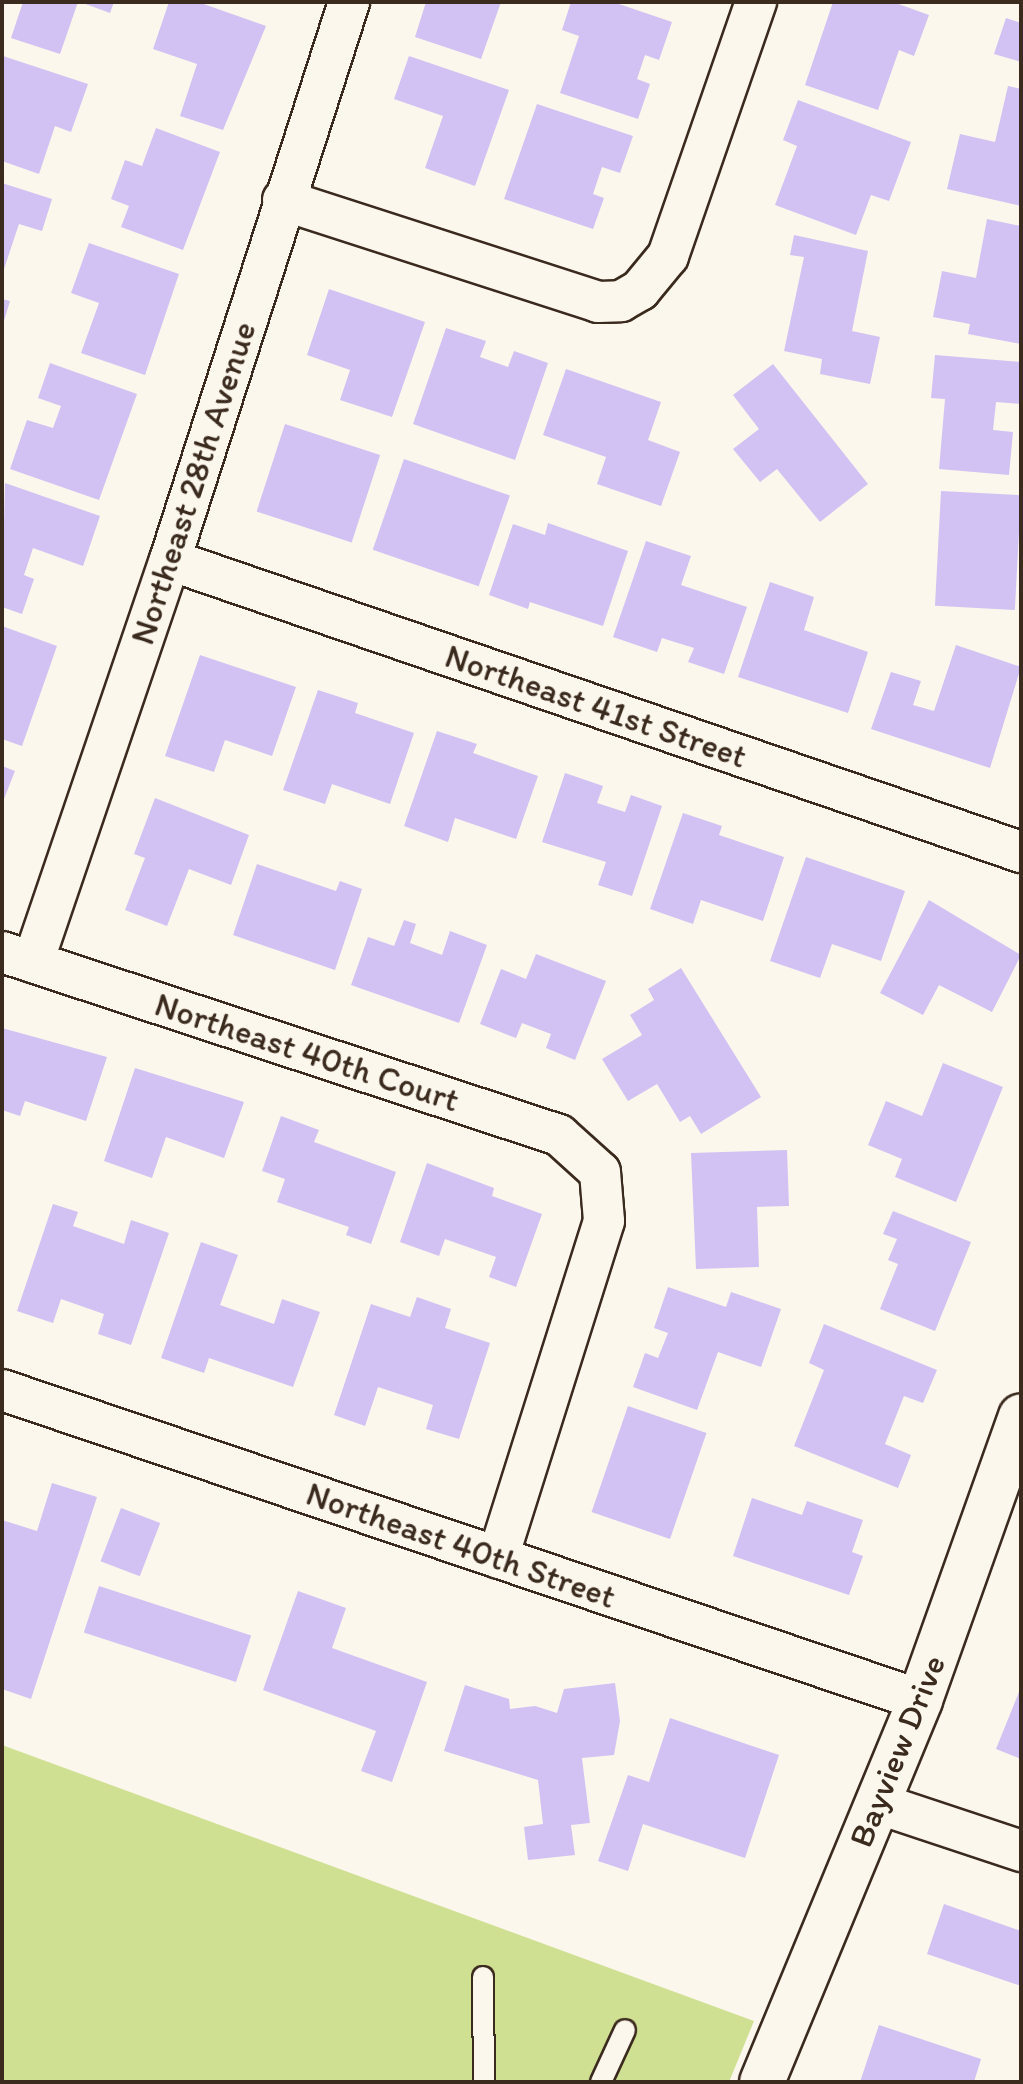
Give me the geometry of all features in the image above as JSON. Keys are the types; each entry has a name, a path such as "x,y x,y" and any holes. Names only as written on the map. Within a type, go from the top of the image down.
{"street":[{"name":"Northeast 28th Avenue","path":"17,957 170,560 349,2"},
{"path":"283,200 598,302 621,301 640,290 668,256 756,2"},
{"name":"Northeast 41st Street","path":"170,560 1021,852"},
{"name":"Northeast 40th Court","path":"17,957 559,1135 600,1172 604,1221 498,1558"},
{"name":"Northeast 40th Street","path":"2,1390 920,1700"},
{"name":"Bayview Drive","path":"762,2082 920,1700 1021,1416"},
{"path":"877,1803 1021,1851"}],"lane":[{"path":"483,1977 484,2082"},
{"path":"601,2082 625,2030"}],"green space":[{"path":"2,1745 754,2021 729,2082 2,2082"}],"building":[{"path":"23,2 78,2 60,54 11,38"},
{"path":"80,2 114,2 110,13"},
{"path":"169,2 198,2 266,26 223,130 180,116 197,64 153,49"},
{"path":"426,2 501,2 481,59 415,37"},
{"path":"571,2 613,2 672,22 659,60 645,55 637,79 650,84 638,119 560,93 579,36 562,30"},
{"path":"833,2 893,2 929,15 914,56 899,50 878,110 805,85"},
{"path":"1006,18 1021,23 1021,62 994,54"},
{"path":"3,56 88,84 71,132 55,126 39,174 2,161"},
{"path":"409,56 509,90 475,186 425,168 443,116 394,99"},
{"path":"1008,86 1021,89 1021,206 947,189 960,134 995,142"},
{"path":"798,100 911,142 889,201 871,195 856,235 775,205 797,146 783,140"},
{"path":"537,104 633,136 620,173 602,167 593,194 604,198 593,229 504,199"},
{"path":"156,128 220,152 183,250 121,227 129,206 111,199 125,160 142,166"},
{"path":"2,183 52,199 42,231 19,224 3,272"},
{"path":"987,219 1021,226 1021,344 968,334 970,324 933,317 942,271 976,278"},
{"path":"794,235 868,251 852,331 880,337 870,384 820,374 822,359 784,351 804,257 790,255"},
{"path":"89,243 179,274 145,375 81,353 99,303 71,293"},
{"path":"329,289 425,322 392,417 340,400 350,370 307,355"},
{"path":"2,299 10,301 3,324 2,324"},
{"path":"446,328 486,341 480,357 508,367 514,351 548,363 515,460 413,424"},
{"path":"935,355 1021,362 1021,404 996,402 993,430 1013,432 1009,475 939,469 945,399 931,398"},
{"path":"50,363 137,394 99,500 10,469 27,420 53,428 61,406 38,398"},
{"path":"773,364 868,484 820,522 777,469 760,482 733,449 759,429 733,395"},
{"path":"566,369 661,402 648,440 680,452 661,506 597,484 606,457 543,435"},
{"path":"285,424 380,455 352,542 257,511"},
{"path":"404,459 510,495 479,586 373,550"},
{"path":"5,483 100,516 83,566 33,548 24,575 34,579 22,614 2,607"},
{"path":"941,491 1021,495 1015,610 935,606"},
{"path":"548,523 628,551 603,626 530,602 528,609 489,595 513,524 545,535"},
{"path":"646,541 691,556 681,585 747,607 724,674 688,662 694,648 662,638 657,652 613,637"},
{"path":"770,582 814,597 804,630 868,652 848,713 738,677"},
{"path":"2,626 57,646 22,746 2,739"},
{"path":"956,645 1021,667 990,768 871,729 891,672 921,681 913,705 934,711"},
{"path":"200,655 296,687 272,756 225,740 214,772 165,756"},
{"path":"318,690 358,703 355,713 414,733 390,804 332,784 325,804 283,790"},
{"path":"437,731 477,744 473,753 538,776 516,839 455,818 448,842 404,826"},
{"path":"2,766 15,771 2,804"},
{"path":"565,773 603,786 597,803 625,812 631,795 662,806 632,896 598,885 606,862 542,842"},
{"path":"155,798 249,835 231,885 189,869 167,926 125,910 145,858 134,854"},
{"path":"683,813 722,826 719,835 784,857 763,921 701,900 693,924 650,909"},
{"path":"806,857 905,891 881,961 832,944 820,978 770,961"},
{"path":"257,864 336,891 340,881 362,889 335,970 233,935"},
{"path":"929,900 1021,955 992,1012 939,985 923,1015 880,993"},
{"path":"404,920 416,924 410,943 442,955 450,931 487,945 459,1023 351,985 368,937 394,946"},
{"path":"536,954 606,981 575,1060 546,1048 551,1034 522,1023 516,1038 480,1024 501,969 526,979"},
{"path":"681,968 761,1097 701,1134 690,1116 680,1122 657,1084 628,1101 602,1059 642,1035 630,1015 654,1000 648,989"},
{"path":"2,1028 107,1057 86,1121 25,1101 20,1116 2,1110"},
{"path":"943,1063 1003,1087 956,1202 895,1177 902,1159 868,1145 886,1101 922,1116"},
{"path":"135,1068 244,1102 224,1158 166,1137 152,1178 104,1161"},
{"path":"281,1116 319,1130 314,1142 396,1172 371,1244 346,1235 349,1227 277,1202 285,1179 262,1171"},
{"path":"787,1150 789,1206 757,1207 759,1267 696,1269 691,1153"},
{"path":"427,1163 494,1188 492,1196 542,1214 516,1287 489,1277 496,1257 445,1239 439,1256 400,1242"},
{"path":"53,1204 78,1212 73,1226 124,1244 131,1220 169,1233 131,1345 98,1334 104,1314 61,1299 53,1323 17,1311"},
{"path":"893,1211 971,1242 935,1331 880,1309 898,1264 888,1260 897,1239 883,1234"},
{"path":"201,1242 238,1255 220,1305 274,1324 282,1299 320,1312 293,1387 209,1358 204,1373 161,1358"},
{"path":"668,1287 726,1307 731,1292 781,1309 761,1367 718,1352 697,1410 633,1387 645,1353 658,1358 668,1333 654,1328"},
{"path":"417,1297 451,1309 445,1328 490,1343 459,1439 426,1429 433,1405 378,1387 365,1426 334,1415 371,1304 410,1317"},
{"path":"824,1324 937,1370 923,1403 904,1396 885,1444 911,1455 898,1488 794,1446 824,1370 809,1363"},
{"path":"628,1406 706,1433 670,1539 592,1512"},
{"path":"52,1483 97,1497 31,1699 2,1689 2,1520 37,1531"},
{"path":"752,1498 802,1515 807,1501 863,1520 852,1552 863,1556 849,1595 733,1556"},
{"path":"121,1508 160,1523 140,1576 101,1561"},
{"path":"99,1586 251,1635 236,1682 84,1633"},
{"path":"298,1591 346,1608 332,1648 427,1682 392,1782 361,1771 376,1731 263,1690"},
{"path":"615,1683 620,1721 614,1755 582,1758 590,1823 571,1825 575,1855 528,1860 524,1827 543,1824 538,1780 444,1751 465,1685 509,1699 510,1709 535,1706 557,1713 564,1689"},
{"path":"1021,1687 1021,1759 996,1749"},
{"path":"670,1718 779,1755 745,1858 643,1824 628,1871 598,1861 628,1775 649,1782"},
{"path":"944,1904 1021,1931 1021,1986 927,1954"},
{"path":"879,2025 981,2059 974,2082 860,2082"}]}
